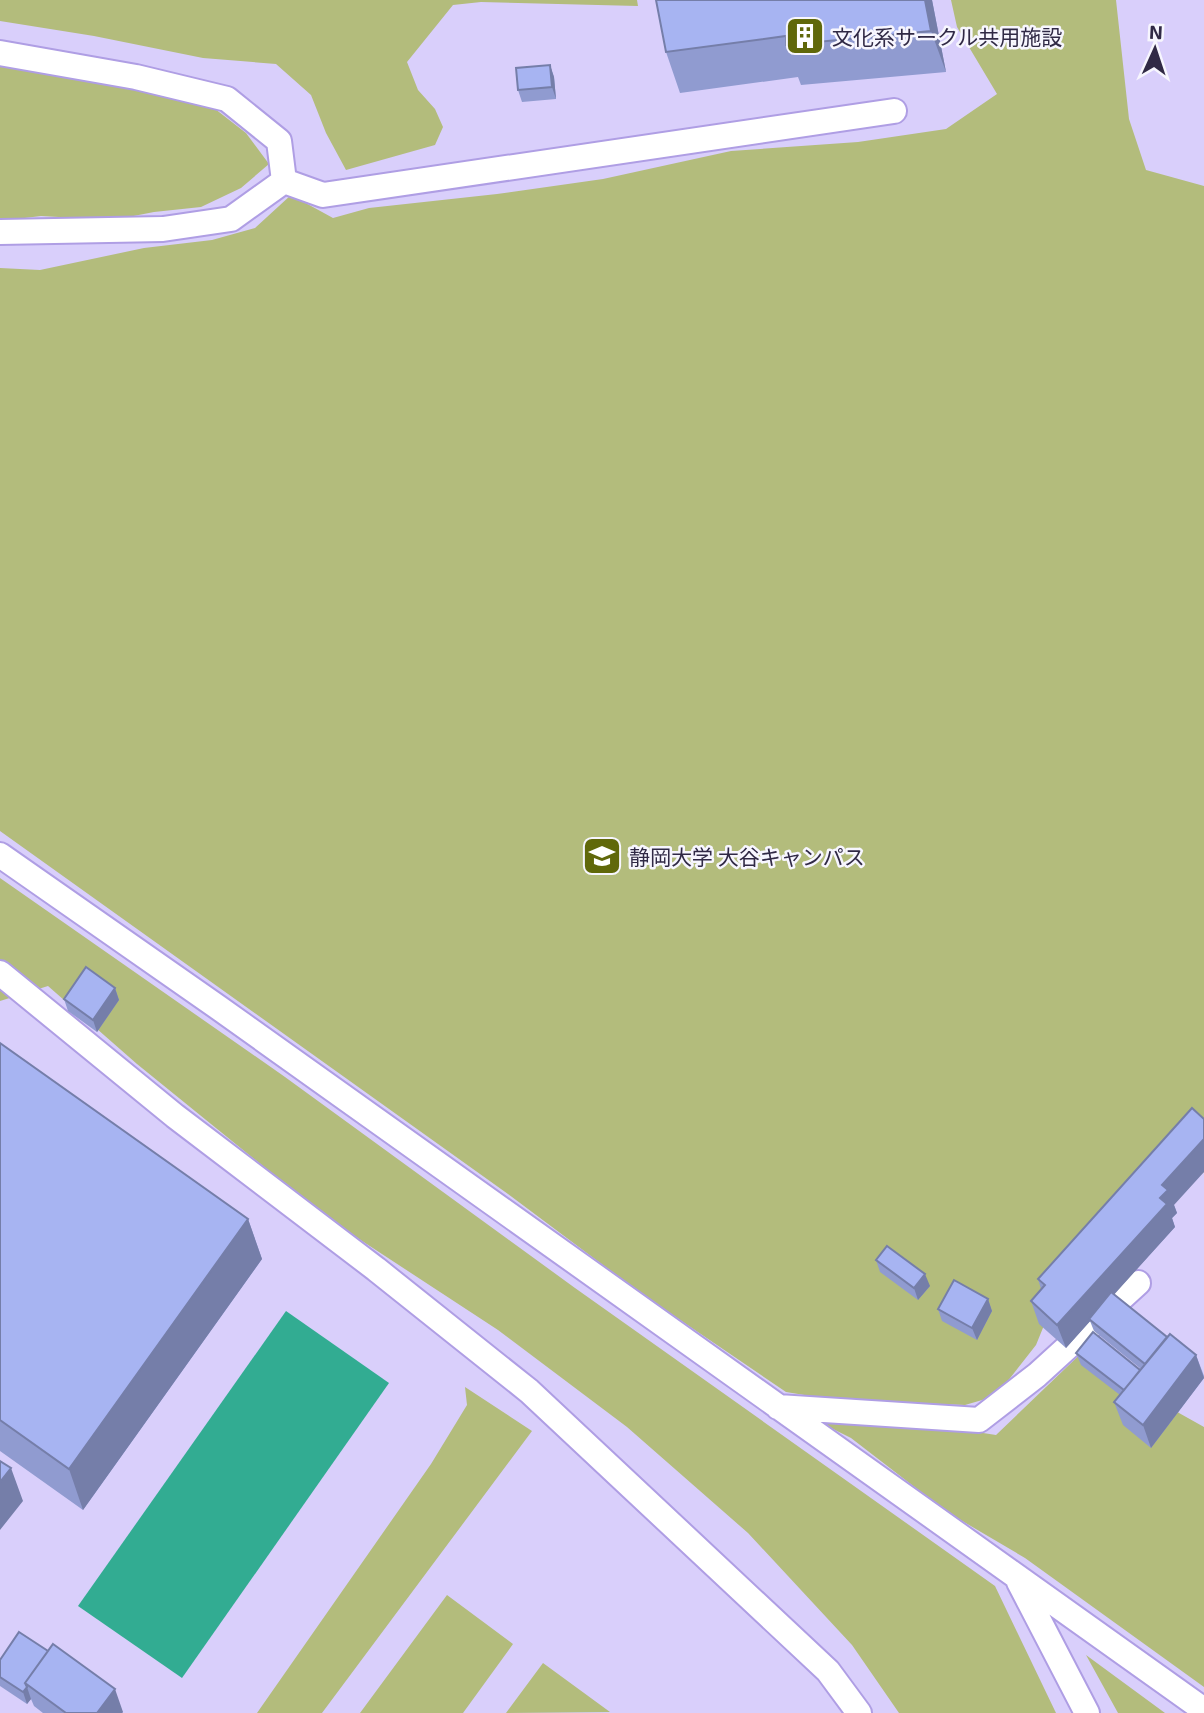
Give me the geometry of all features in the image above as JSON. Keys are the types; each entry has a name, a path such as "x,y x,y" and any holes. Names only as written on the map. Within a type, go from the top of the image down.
{"lane":[{"path":"0,53 136,76 227,99 279,141 284,181"},
{"path":"284,181 324,195 894,111"},
{"path":"0,232 163,229 231,219 284,181"},
{"path":"0,855 1204,1710"},
{"path":"0,973 175,1116 376,1269 528,1391 828,1671 859,1713"},
{"path":"778,1407 979,1420 1037,1374 1138,1283"},
{"path":"1018,1578 1087,1713"}],"shaded area":[{"path":"0,0 637,0 638,6 481,2 453,5 407,62 418,90 435,109 443,127 435,145 346,170 326,133 311,95 276,64 203,58 0,21"},
{"path":"951,0 1116,0 1129,119 1146,170 1204,186 1204,1172 1145,1221 1047,1318 1036,1345 996,1396 965,1405 835,1400 786,1392 639,1292 508,1194 0,831 0,268 40,270 144,248 212,240 255,228 291,195 333,218 369,208 603,179 731,151 858,142 946,129 997,94 957,27"},
{"path":"0,63 90,75 210,105 246,133 269,164 241,188 201,207 113,220 41,216 0,221"},
{"path":"0,878 285,1077 575,1288 995,1586 1056,1713 899,1713 852,1645 748,1533 627,1427 498,1330 327,1218 137,1064 48,986 0,1001"},
{"path":"286,1311 389,1383 182,1678 78,1606"},
{"path":"1095,1340 1179,1413 1204,1427 1204,1687 1025,1558 947,1512 851,1438 815,1420 944,1427 996,1435"},
{"path":"465,1387 532,1431 322,1713 257,1713 431,1464 467,1405"},
{"path":"447,1595 513,1644 463,1713 360,1713"},
{"path":"1086,1655 1165,1713 1118,1713"},
{"path":"543,1663 610,1712 506,1713"}],"building":[{"path":"656,0 925,0 931,31 786,45 786,36 666,52"},
{"path":"550,65 552,87 518,90 516,68"},
{"path":"86,967 115,988 93,1020 64,999"},
{"path":"0,1043 248,1219 69,1469 0,1420"},
{"path":"1192,1108 1204,1119 1204,1139 1162,1185 1168,1190 1160,1198 1167,1204 1057,1325 1031,1301 1045,1285 1038,1279"},
{"path":"887,1246 925,1274 914,1288 876,1260"},
{"path":"954,1280 988,1299 972,1328 938,1309"},
{"path":"1111,1292 1167,1337 1145,1364 1089,1319"},
{"path":"1093,1332 1140,1370 1124,1390 1076,1353"},
{"path":"1170,1334 1196,1355 1143,1425 1114,1402"},
{"path":"0,1461 11,1468 0,1482"},
{"path":"19,1632 48,1651 25,1683 27,1687 23,1692 0,1677 0,1660"},
{"path":"53,1644 115,1689 97,1713 66,1713 25,1683"}],"place":[{"name":"文化系サークル共用施設","path":"805,36"},
{"name":"静岡大学 大谷キャンパス","path":"602,856"}]}
